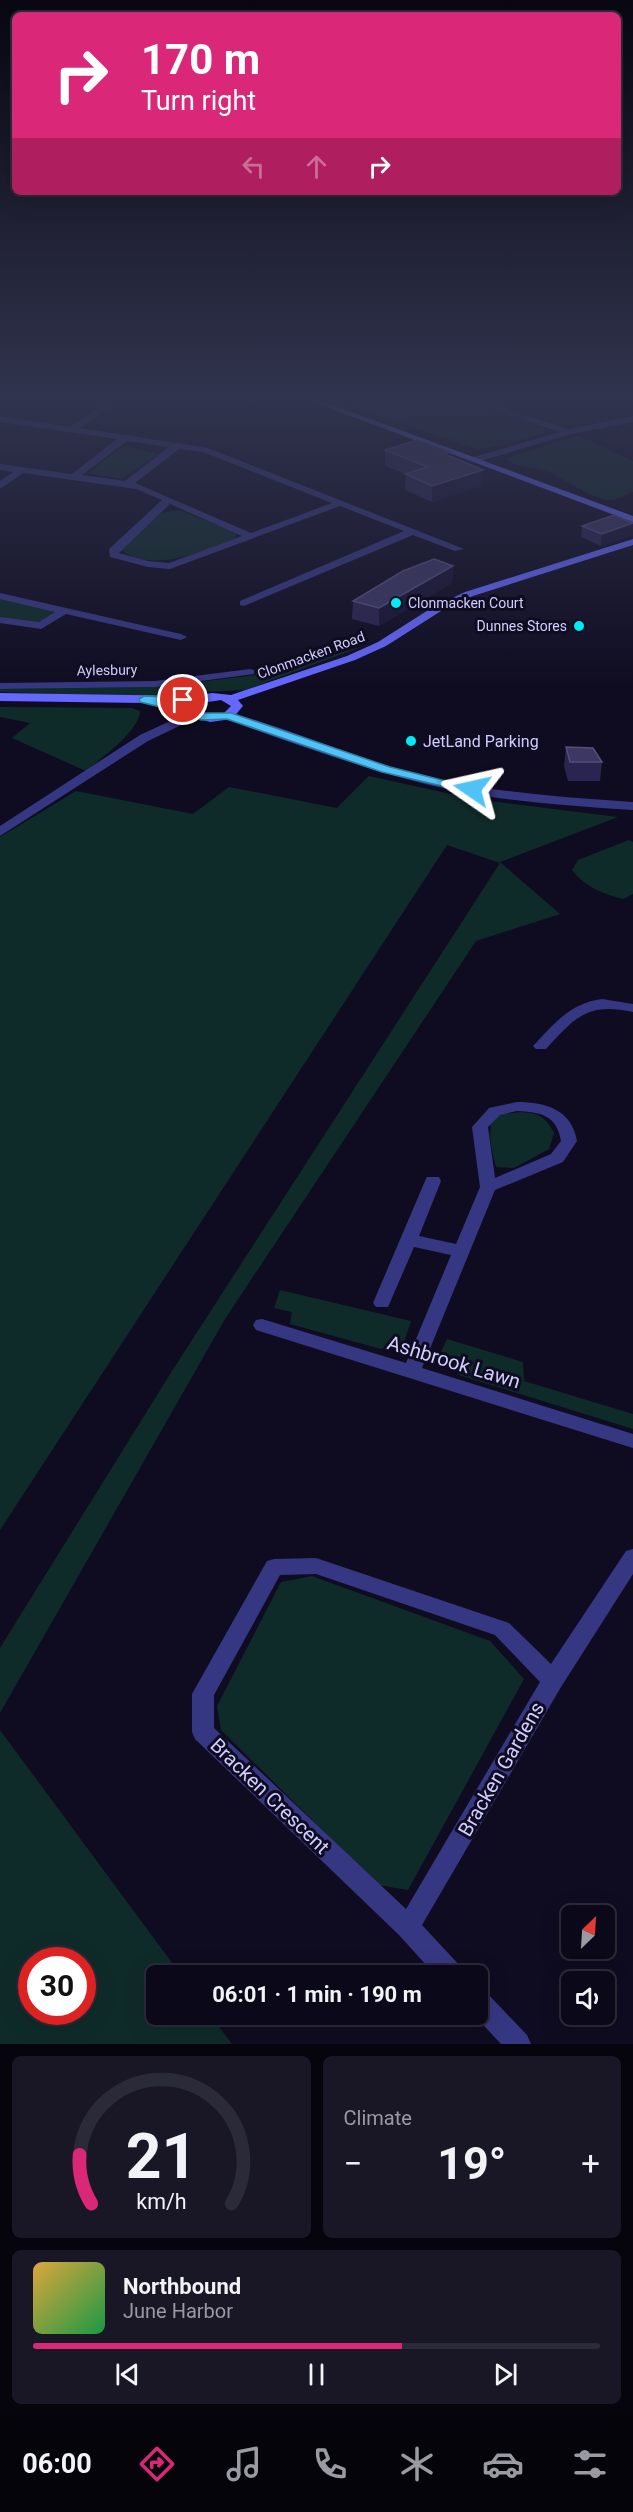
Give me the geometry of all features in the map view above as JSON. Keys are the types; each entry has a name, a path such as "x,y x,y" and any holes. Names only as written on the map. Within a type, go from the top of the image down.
{"street":[{"path":"164,498 250,536"},
{"path":"323,498 459,549"},
{"path":"579,498 633,519"},
{"path":"168,500 113,551 114,555 148,564 171,566 337,504"},
{"path":"158,508 185,507"},
{"path":"244,603 412,531"},
{"name":"Clonmacken Road","path":"193,708 213,696 231,699 351,658 392,638 437,609 469,594 633,542"},
{"path":"0,596 181,637"},
{"path":"0,620 41,626 66,610"},
{"name":"Aylesbury","path":"0,686 155,684 250,672"},
{"path":"0,697 144,699 193,708 210,718 228,716 386,769 450,786 594,803 633,804"},
{"path":"228,716 237,706 231,699"},
{"path":"0,832 193,708"},
{"path":"541,1046 572,1012 594,1004 622,1004 633,1008"},
{"path":"411,1373 488,1187 480,1127 487,1116 502,1108 537,1108 561,1120 566,1126 568,1141 557,1158 488,1187"},
{"path":"382,1303 433,1181"},
{"path":"409,1240 461,1251"},
{"name":"Ashbrook Lawn","path":"262,1325 633,1441"},
{"name":"Bracken Gardens","path":"408,1928 553,1680 633,1557"},
{"name":"Bracken Crescent","path":"408,1928 203,1732 203,1694 274,1567 316,1566 502,1629 553,1680"},
{"path":"408,1928 443,1965"},
{"path":"488,2013 518,2044"}],"green space":[{"path":"179,510 237,533 236,538 193,554 164,560 135,557 121,550 161,513"},
{"path":"0,598 52,610 56,614 35,622 0,617"},
{"path":"361,647 245,690 204,692 177,698 0,692 0,689 155,687 256,675"},
{"path":"0,707 132,708 140,711 138,719 127,736 86,771 12,738 30,723 0,717"},
{"path":"369,776 473,799 618,817 500,862 560,914 476,941 225,1319 0,1713 0,1648 172,1371 500,863 447,845 0,1530 0,837 76,791 193,814 229,787 337,808"},
{"path":"629,840 633,842 633,894 623,899 602,892 583,881 572,870 578,860"},
{"path":"520,1112 532,1113 548,1123 554,1133 549,1149 514,1168 496,1167 490,1136 493,1118"},
{"path":"280,1290 411,1321 404,1342 381,1349 290,1324 292,1312 274,1308"},
{"path":"447,1339 523,1362 524,1381 633,1414 633,1429 459,1375 440,1354"},
{"path":"312,1576 490,1641 524,1679 408,1890 378,1885 221,1730 217,1706 281,1582"},
{"path":"0,1730 174,1965 146,1965 146,2025 218,2025 232,2044 0,2044"}],"building":[{"path":"614,515 633,523 602,534 582,526"},
{"path":"434,559 453,566 379,608 353,601 403,571"},
{"path":"566,747 593,748 602,762 570,762"}],"place":[{"name":"Clonmacken Court","path":"396,603"},
{"name":"Dunnes Stores","path":"579,626"},
{"name":"JetLand Parking","path":"411,741"}],"route":[{"path":"183,700 144,699 190,710 201,717 228,716 386,769 450,786 472,789"}]}
